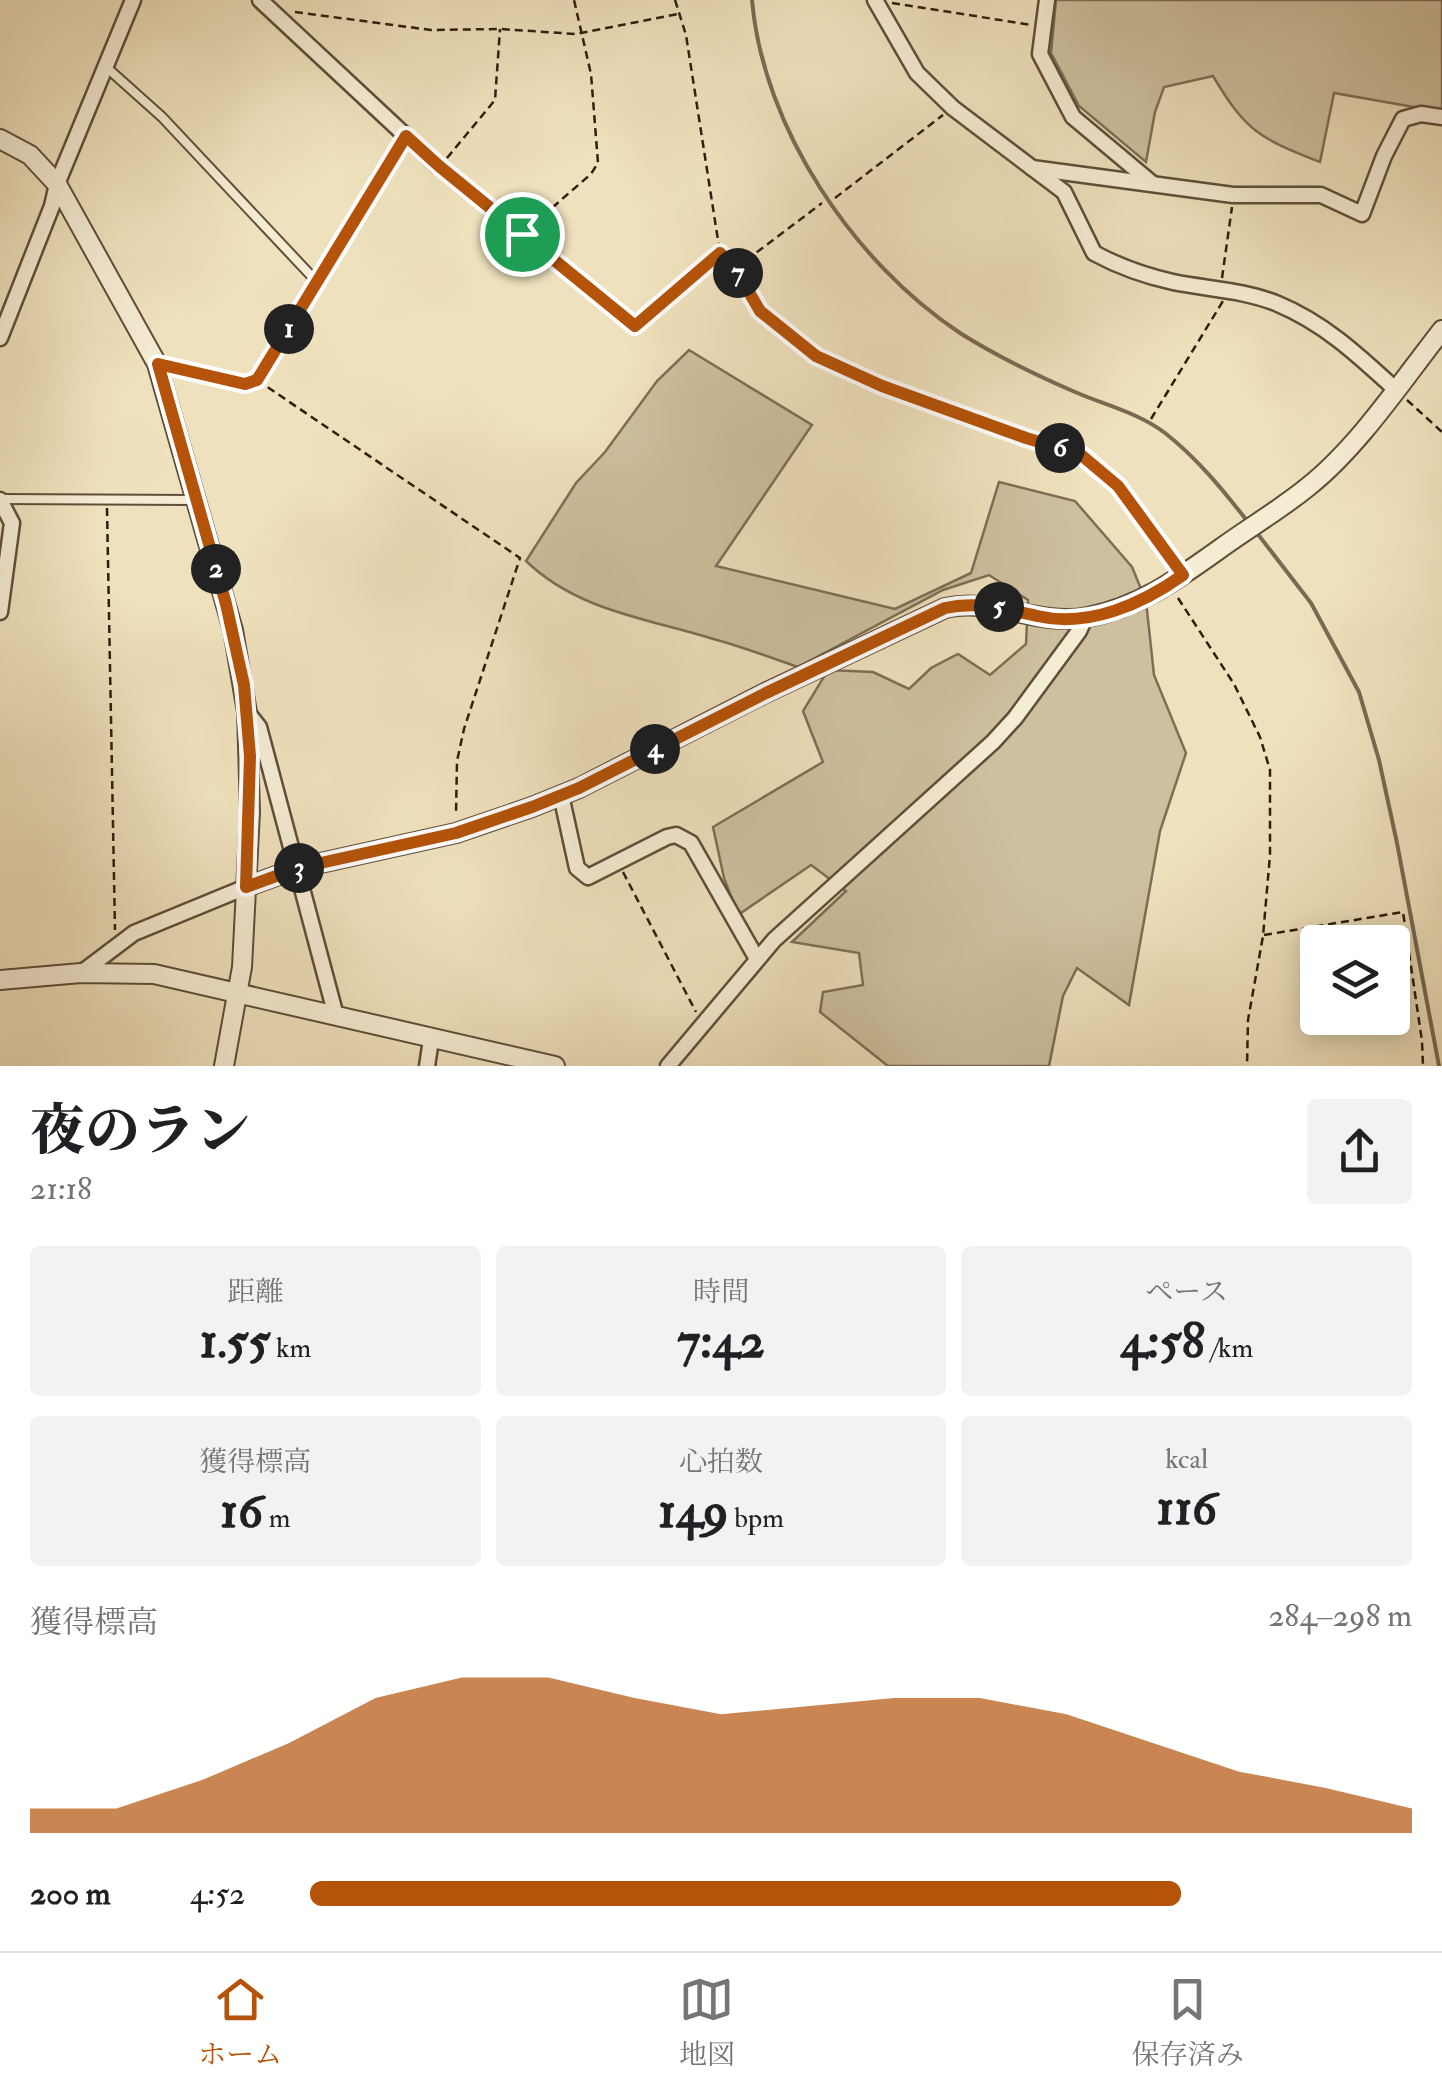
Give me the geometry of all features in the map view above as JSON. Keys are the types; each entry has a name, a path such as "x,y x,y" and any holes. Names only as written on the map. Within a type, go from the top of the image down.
{"street":[{"path":"0,338 133,0"},
{"path":"875,0 917,73 952,108 1064,192 1094,253 1170,281 1274,302 1309,319 1346,345 1395,389"},
{"path":"1047,0 1040,54 1073,117 1154,184"},
{"path":"265,4 438,166"},
{"path":"1032,168 1233,196 1321,196 1362,214 1403,118 1422,114 1442,117"},
{"path":"0,138 30,155 58,184 158,364 233,630 250,756 239,992 224,1066"},
{"path":"81,973 134,933 246,887 298,868 456,833 561,795 945,608 990,606 1040,617 1085,618 1137,602 1178,579 1310,486 1336,461 1442,330"},
{"path":"0,500 12,523 0,612"},
{"path":"668,1066 757,960 841,877 1015,718 1080,632 1085,618"},
{"path":"247,712 259,728 336,1016"},
{"path":"561,795 578,868 588,877 676,835 691,844 757,960"},
{"path":"0,980 81,973 154,974 555,1066"},
{"path":"427,1066 431,1040"}],"lane":[{"path":"105,66 162,116 318,282"},
{"path":"0,500 197,500"}],"path":[{"path":"522,234 596,168 598,135 591,74 574,0"},
{"path":"675,0 686,35 720,253 735,268 760,311 816,356 882,386 1080,454 1118,486 1178,579 1187,614 1234,684 1260,737 1270,770 1270,854 1248,1020 1247,1066"},
{"path":"875,0 1043,26"},
{"path":"265,4 431,30 582,34 680,13"},
{"path":"500,30 495,100 439,166 635,326 720,253"},
{"path":"834,198 952,108"},
{"path":"158,364 245,384 257,380 406,136"},
{"path":"1151,419 1222,304 1233,196"},
{"path":"735,268 822,203"},
{"path":"257,380 520,558 464,729 457,762 456,833"},
{"path":"1395,389 1442,432"},
{"path":"106,500 116,947"},
{"path":"618,862 702,1022"},
{"path":"1262,936 1403,912 1422,1041 1422,1066"}],"shaded area":[{"path":"1056,0 1442,0 1442,112 1334,93 1320,162 1257,131 1236,110 1213,76 1164,87 1146,162 1079,106 1051,53"},
{"path":"689,350 812,425 716,566 895,609 971,573 999,482 1075,501 1132,567 1146,601 1154,675 1186,753 1160,831 1129,1005 1077,968 1063,996 1049,1066 888,1066 820,1012 823,992 863,985 859,953 792,942 846,891 811,865 738,915 724,878 713,827 823,762 803,711 828,670 873,672 909,689 931,668 958,654 990,675 1026,644 1028,600 989,575 943,590 798,667 589,602 546,578 526,561 576,483 605,452 657,381"}],"waterway":[{"path":"752,0 774,96 795,143 820,188 884,269 960,333 1031,372 1155,426 1199,464 1248,522"},
{"path":"1257,533 1311,603 1359,692 1397,843 1439,1066"}],"route":[{"path":"406,136 522,234 635,326 720,253 735,268 760,311 816,356 882,386 1080,454 1118,486 1183,575 1156,594 1085,618 1040,617 990,606 945,608 579,788 532,807 456,833 298,868 246,887 250,756 244,685 233,630 158,364 245,384 257,380 406,136"}]}
